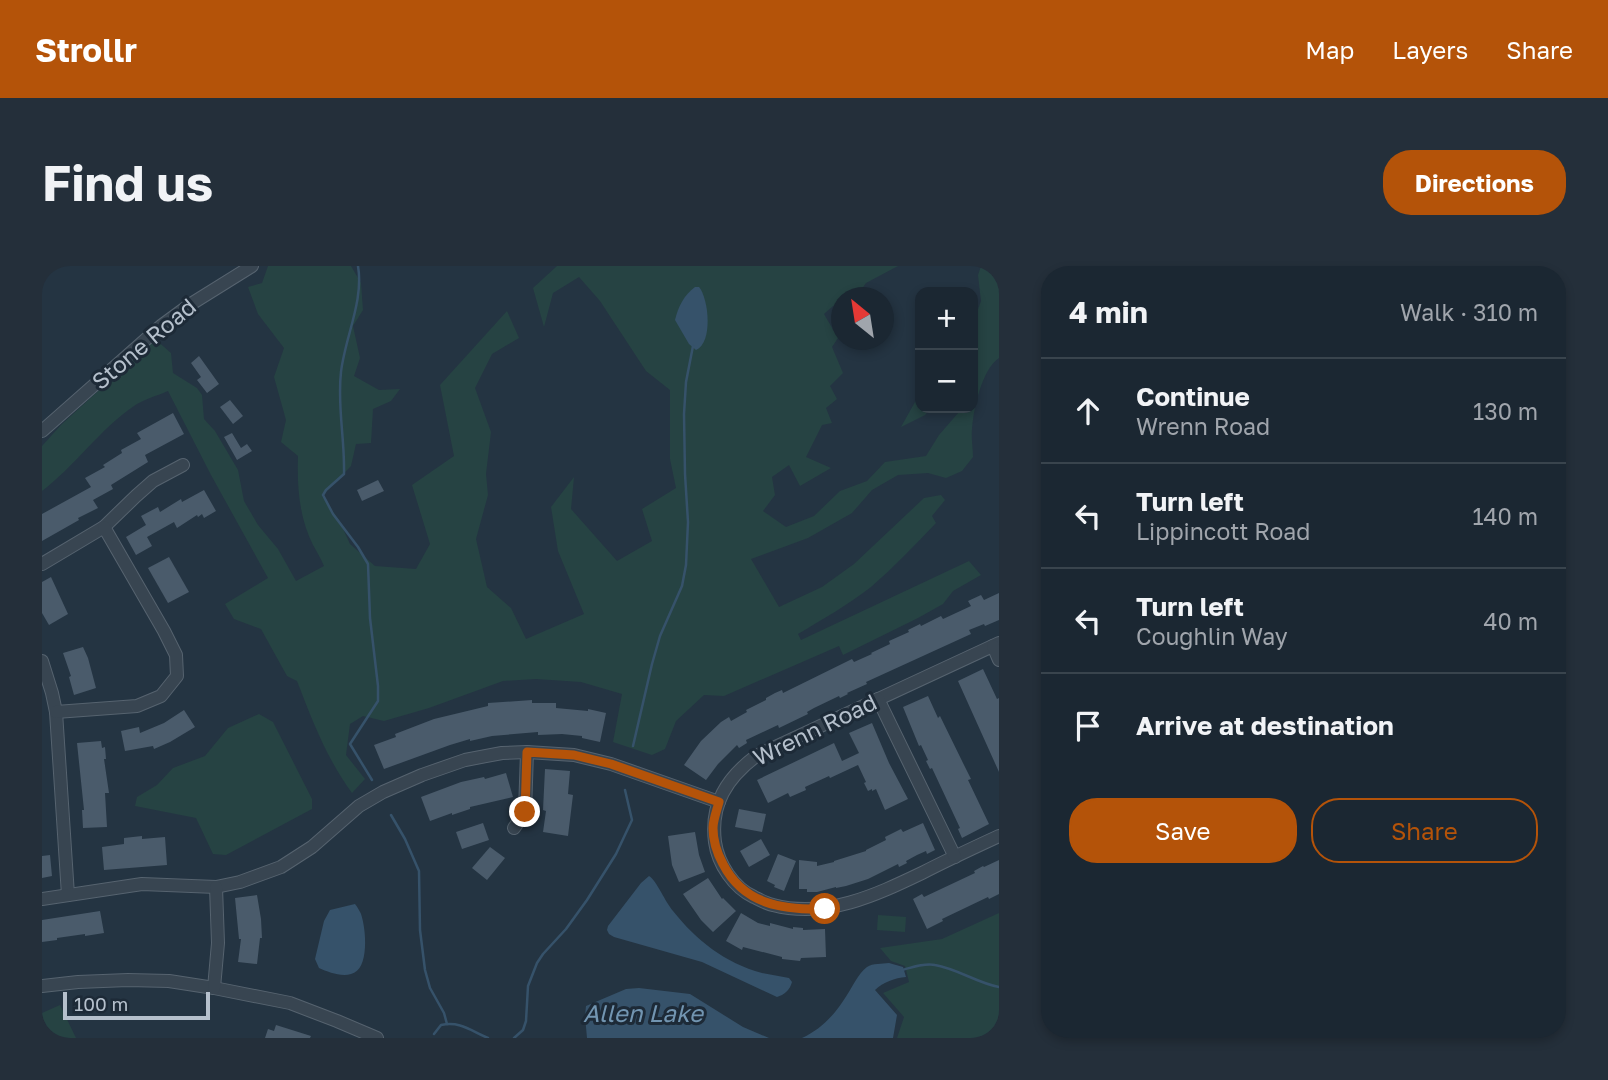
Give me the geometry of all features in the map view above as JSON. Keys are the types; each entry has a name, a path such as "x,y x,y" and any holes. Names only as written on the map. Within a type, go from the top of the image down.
{"street":[{"name":"Stone Road","path":"42,431 160,326 191,303 252,266"},
{"path":"42,564 104,527 153,481 183,465"},
{"path":"56,712 137,706 161,696 177,676 176,655 104,527"},
{"path":"996,644 999,660"},
{"name":"Wrenn Road","path":"996,644 756,756 740,768 726,784 713,827 716,851 727,873 745,893 773,905 801,909 825,909 876,895 999,836"},
{"path":"42,661 50,682 56,712 68,895"},
{"path":"878,699 955,857"},
{"path":"514,828 525,812 527,752"},
{"path":"42,898 142,884 216,887 240,882 281,867 312,847 359,806 383,792 465,760 502,753 574,755 611,764 719,802"},
{"path":"214,988 218,943 216,887"},
{"path":"42,986 128,980 169,981 289,1003 377,1038"}],"green space":[{"path":"268,266 351,266 361,283 363,310 353,326 360,358 354,376 379,390 400,389 391,401 373,409 371,443 356,444 351,466 322,496 339,520 350,544 375,566 416,569 430,544 412,485 454,456 440,385 507,311 519,338 492,354 475,388 491,432 486,474 488,495 476,539 487,587 511,608 526,639 584,614 558,551 551,507 574,477 571,509 617,561 652,541 642,509 676,488 670,459 670,390 646,371 600,301 579,277 553,293 544,327 533,288 557,266 898,266 863,287 831,287 831,308 824,314 831,326 831,350 843,373 830,386 837,399 826,408 832,423 822,425 806,457 831,468 800,486 789,465 772,477 775,495 763,511 786,527 814,516 840,491 867,481 885,462 926,456 939,435 958,413 974,413 973,457 962,471 946,478 928,473 898,475 872,490 852,513 808,538 751,559 779,607 822,587 854,564 924,498 941,495 945,500 932,516 936,523 896,564 862,594 798,634 801,640 969,561 981,575 953,591 943,604 843,655 839,646 724,696 704,695 676,721 665,749 652,755 613,742 622,694 581,682 536,679 503,681 384,721 363,716 350,724 346,755 365,779 352,793 314,725 297,681 287,676 261,629 234,619 225,604 268,578 168,391 138,404 122,415 42,491 42,446 61,425 155,339 171,353 173,373 197,388 202,395 204,419 215,431 238,470 244,501 258,525 278,549 296,581 324,566 308,534 302,513 298,456 281,442 286,420 274,377 284,348 258,314 248,287 262,283"},
{"path":"981,266 999,268 999,358 988,371 978,394 978,309 981,301 978,275"},
{"path":"915,402 915,413 927,413 925,415 901,427"},
{"path":"259,714 273,722 312,799 312,809 226,855 213,854 196,818 135,806 137,797 157,785 173,768 205,756 228,728"},
{"path":"999,913 999,1034 993,1038 897,1038 904,1017 883,993 909,982 905,966 891,961 880,948 942,939"},
{"path":"878,915 906,917 905,932 877,930"},
{"path":"60,1005 76,1038 47,1038 42,1028 42,1013"}],"water":[{"path":"695,287 699,287 702,293 708,320 705,339 696,350 689,344 675,320 682,302"},
{"path":"649,876 691,932 724,957 748,969 789,978 792,982 788,990 777,997 702,962 609,934 608,926"},
{"path":"355,904 361,913 364,929 365,948 361,965 357,971 347,975 319,968 315,959 324,921 330,910"},
{"path":"889,963 903,967 906,977 889,981 875,990 897,1015 893,1038 802,1038 816,1030 833,1014 867,967"},
{"name":"Allen Lake","path":"626,989 690,994 743,1027 769,1038 587,1038 586,1006"}],"building":[{"path":"199,356 219,384 207,393 197,380 201,377 191,363"},
{"path":"230,400 243,416 233,424 220,407"},
{"path":"173,413 184,434 145,455 148,462 111,485 113,489 93,500 98,508 42,541 42,514 91,487 85,478 105,467 103,465 122,453 121,450 141,439 137,433"},
{"path":"232,433 241,448 247,444 252,451 237,460 224,437"},
{"path":"378,480 384,491 362,501 357,490"},
{"path":"204,490 216,511 204,518 202,514 198,517 197,515 177,528 174,522 147,537 152,546 136,555 126,537 146,525 141,516 158,507 160,512 181,499 182,502"},
{"path":"169,557 189,592 168,603 148,568"},
{"path":"51,577 68,614 49,625 42,613 42,582"},
{"path":"999,593 999,620 969,630 971,634 866,682 867,684 814,708 807,712 808,714 779,728 778,725 746,740 747,743 739,748 737,745 718,764 706,780 684,765 701,741 729,717 731,721 775,693 782,690 783,693 852,659 854,662 872,654 920,624 921,626 941,616 943,619 971,606 968,601 981,595 984,600"},
{"path":"83,647 96,688 74,695 63,653"},
{"path":"983,669 997,699 999,698 999,772 958,681"},
{"path":"928,696 971,779 968,780 989,824 962,838 958,829 960,828 932,768 930,769 926,761 928,760 921,745 919,746 903,707"},
{"path":"532,700 532,703 556,703 556,708 588,709 606,713 600,742 582,736 538,735 538,732 492,736 450,745 384,769 374,745 434,719 488,706 488,703"},
{"path":"184,710 195,727 154,749 153,746 125,751 121,731 139,727 140,733 164,723"},
{"path":"872,723 908,799 885,810 876,789 868,791 858,765 805,787 806,790 790,797 788,793 768,803 757,780 834,743 842,761 859,753 849,733"},
{"path":"101,741 102,748 105,747 109,793 105,793 107,827 83,828 84,810 77,743"},
{"path":"545,769 570,771 568,794 573,795 568,836 543,832 546,811 543,810"},
{"path":"506,773 513,797 470,807 430,821 421,797 461,782"},
{"path":"739,809 766,814 762,832 735,827"},
{"path":"483,823 489,840 462,849 456,832"},
{"path":"923,823 935,850 927,854 926,851 899,867 898,864 868,879 846,886 817,892 799,889 799,860 817,862 817,866 834,862 866,851 901,829 903,832"},
{"path":"695,832 705,872 679,882 672,865 668,836"},
{"path":"142,836 142,839 165,837 167,865 104,870 102,847 124,844 124,838"},
{"path":"761,839 770,855 749,867 740,851"},
{"path":"490,847 505,858 487,880 472,868"},
{"path":"778,854 796,861 784,891 767,881"},
{"path":"50,855 52,876 42,878 42,856"},
{"path":"999,860 999,894 942,919 943,921 927,929 913,899 922,894 924,897"},
{"path":"708,878 722,899 736,911 713,932 683,894"},
{"path":"257,895 262,938 257,964 238,962 241,939 235,898"},
{"path":"100,911 104,933 42,942 42,920"},
{"path":"741,913 758,923 770,926 770,923 793,929 825,929 826,957 801,958 800,961 782,959 743,947 742,950 726,941"},
{"path":"276,1025 311,1036 265,1038 268,1029 274,1031"}],"waterway":[{"path":"358,266 358,292 340,385 344,474 323,495 368,564 378,701 350,744 372,780"},
{"path":"633,746 660,636 682,586 686,565 688,522 684,414 686,382 693,346"},
{"path":"514,1038 523,1030 526,1021 528,986 537,963 587,900 616,854 632,820 625,790"},
{"path":"391,815 419,871 420,930 425,970 430,988 447,1024"},
{"path":"902,970 935,965 999,987"},
{"path":"434,1034 441,1025 454,1024 488,1038"}],"route":[{"path":"525,812 527,752 574,755 611,764 719,802 713,827 716,851 727,873 745,893 773,905 825,909"}]}
